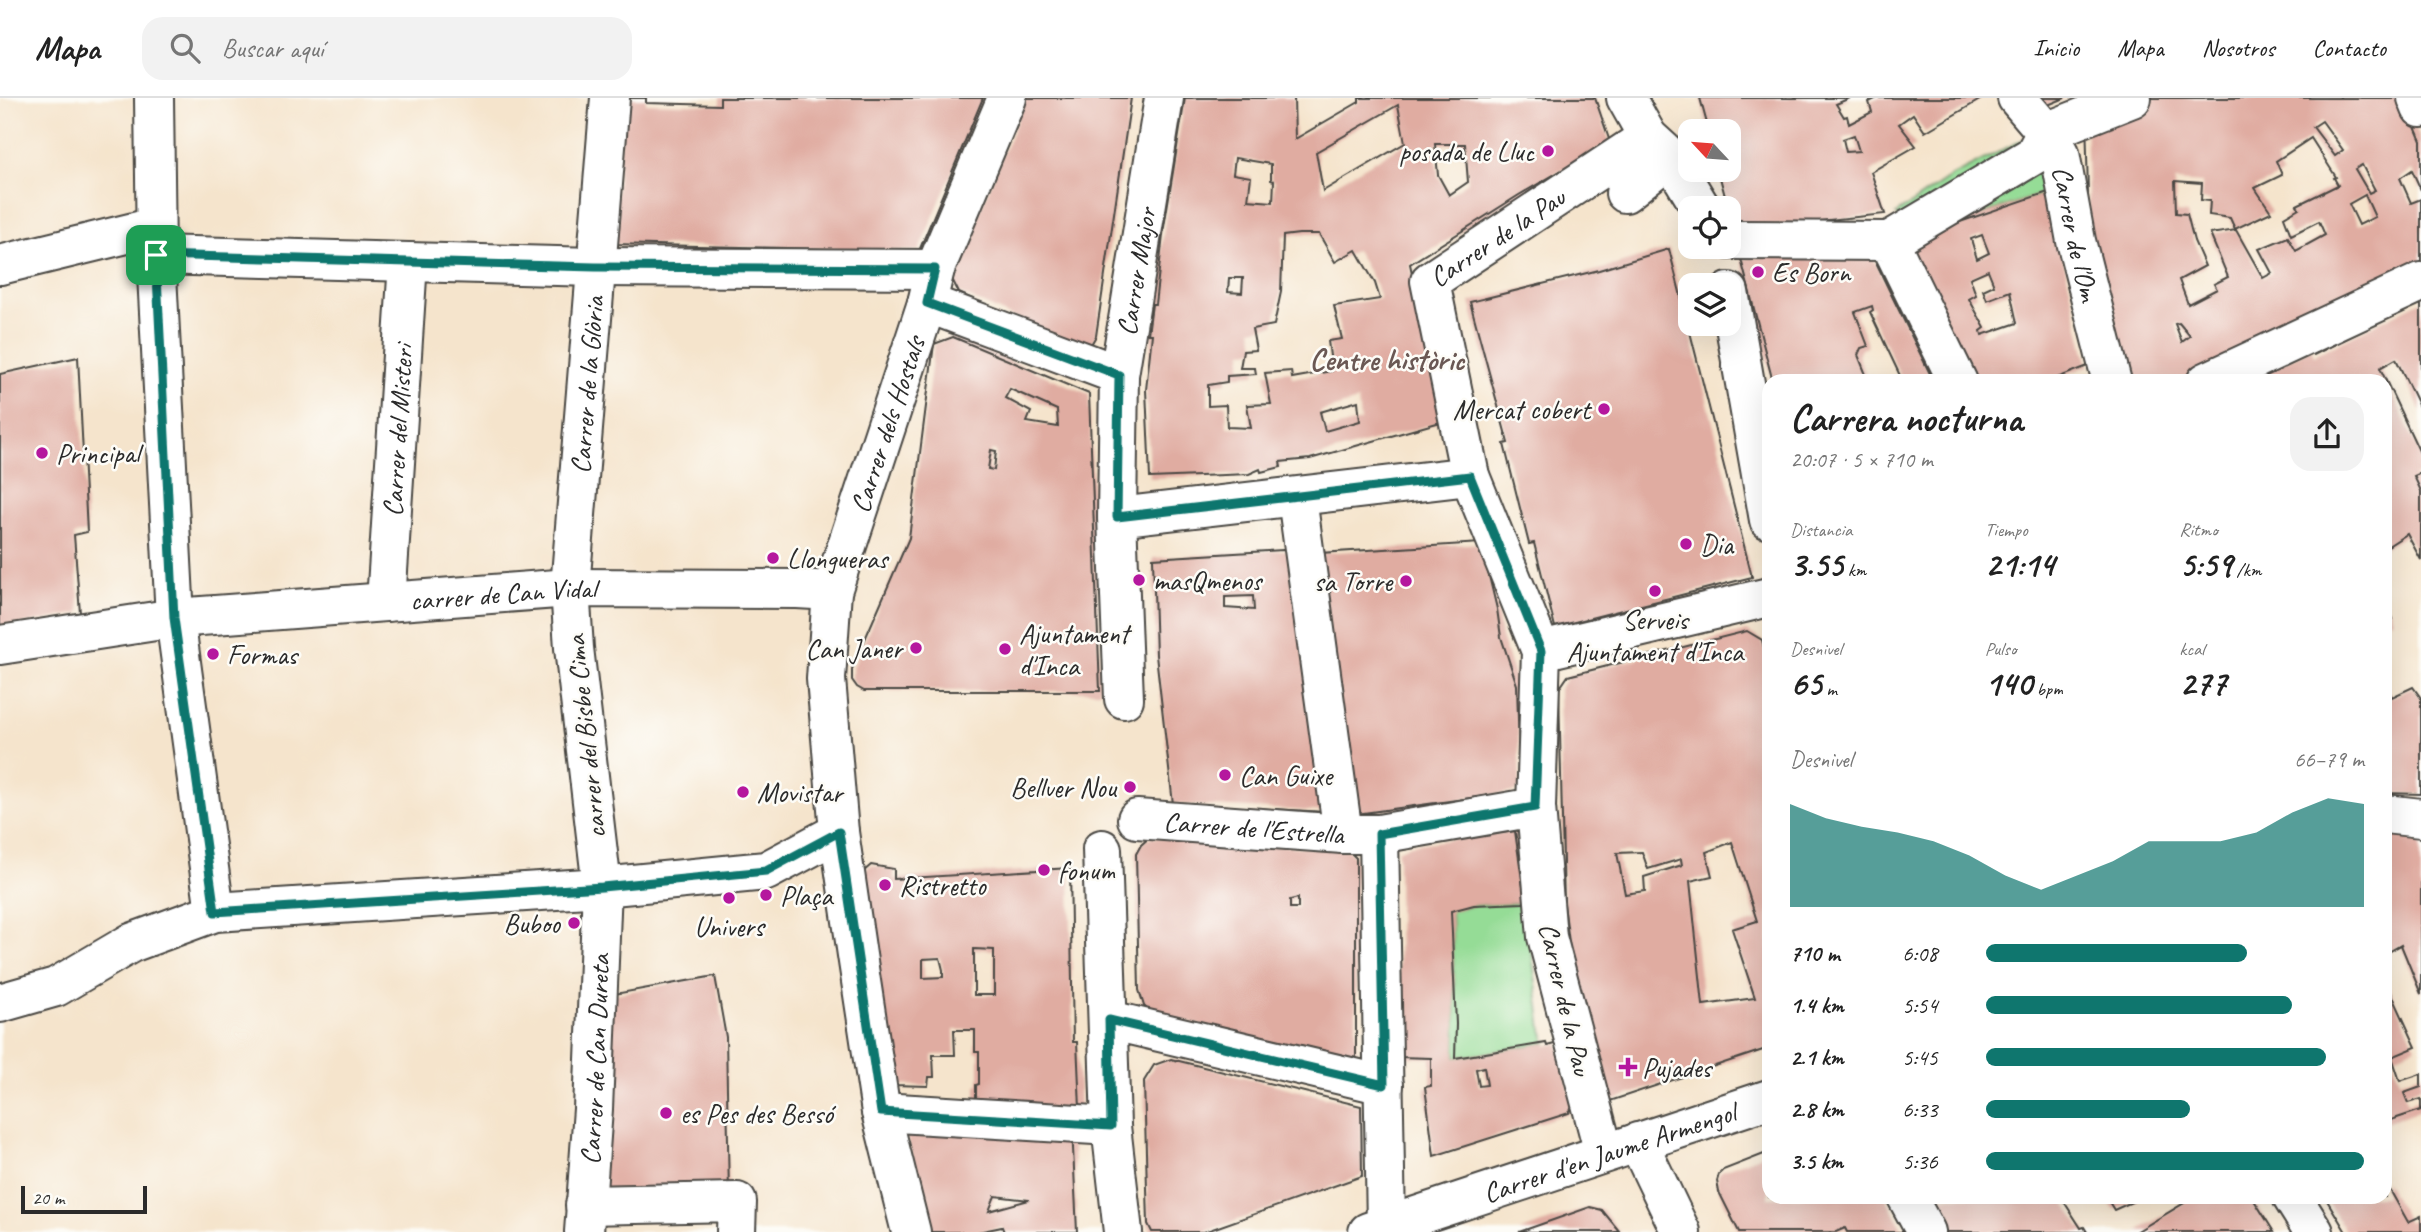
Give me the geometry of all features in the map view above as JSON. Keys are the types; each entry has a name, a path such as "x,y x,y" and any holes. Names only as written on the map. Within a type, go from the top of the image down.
{"street":[{"path":"154,98 156,241 174,618 215,912"},
{"name":"Carrer de la Glòria","path":"570,588 610,98"},
{"name":"Carrer dels Hostals","path":"911,1232 881,1112 839,832 827,679 832,591 931,286 1007,98"},
{"name":"Carrer Major","path":"1124,699 1117,517 1119,375 1164,98"},
{"path":"1626,98 1693,196"},
{"name":"Carrer de l'Om","path":"2017,98 2060,153 2076,241 2110,374"},
{"path":"1741,240 1889,241 2035,155 2046,132 2132,98"},
{"path":"2417,98 2421,108"},
{"path":"1625,193 1659,147"},
{"name":"Carrer de la Pau","path":"1659,147 1430,281 1470,476 1541,651 1535,807 1547,937 1621,1148 1681,1232"},
{"path":"0,265 156,241 408,262 595,267 931,286 1119,375"},
{"path":"1889,241 1954,374"},
{"name":"Carrer del Misteri","path":"386,602 408,262"},
{"path":"2223,374 2421,282"},
{"path":"1737,336 1762,480"},
{"path":"1117,517 1470,476"},
{"path":"1297,498 1361,834 1394,1227"},
{"name":"carrer de Can Vidal","path":"0,645 174,618 570,588 832,591"},
{"name":"carrer del Bisbe Cima","path":"570,588 574,648 602,887"},
{"path":"1541,651 1762,599"},
{"name":"Carrer de l'Estrella","path":"1137,819 1361,834 1535,807"},
{"path":"2392,815 2421,818"},
{"path":"0,1003 56,987 131,943 215,912 602,887 766,871 839,832"},
{"path":"1102,849 1111,1126 1123,1232"},
{"name":"Carrer de Can Dureta","path":"602,887 593,1109 605,1211"},
{"path":"1109,1020 1384,1085"},
{"name":"Carrer d'en Jaume Armengol","path":"1394,1227 1762,1101"},
{"path":"881,1112 1111,1126"},
{"path":"605,1211 737,1202 736,1232"},
{"path":"1911,1204 1926,1232"},
{"path":"2296,1204 2314,1232"}],"green space":[{"path":"2022,140 2055,190 1958,222 1954,227 1908,245 1896,214 1952,176"},
{"path":"1525,901 1546,1043 1455,1058 1451,911 1474,905"}],"building":[{"path":"623,98 646,98 646,103 720,105 720,98 983,98 919,251 613,244"},
{"path":"1026,98 1131,98 1096,336 1090,346 1081,348 959,293 952,279"},
{"path":"1185,98 1294,98 1295,139 1359,102 1359,98 1595,98 1610,142 1519,195 1410,264 1444,421 1310,459 1280,462 1281,467 1261,472 1260,469 1249,474 1150,478 1146,390 1152,334 1148,334 1152,304 1155,304 1164,227","holes":["1398,105 1405,143 1323,191 1316,152","1435,144 1465,144 1468,182 1449,195 1438,175","1235,158 1271,164 1271,180 1274,181 1273,202 1248,200 1251,177 1233,174","1319,234 1335,262 1356,250 1375,283 1380,299 1334,306 1342,339 1328,341 1332,371 1292,378 1291,371 1265,373 1271,404 1247,405 1251,428 1227,427 1226,405 1208,406 1208,385 1227,382 1227,376 1256,374 1255,368 1240,368 1243,351 1256,350 1252,329 1274,325 1281,292 1283,236","1229,278 1243,278 1242,293 1228,292","1358,401 1360,421 1325,431 1320,412"]},
{"path":"1700,98 1850,98 1836,104 1844,117 1847,116 1849,124 1872,112 1869,102 1877,98 1983,98 1925,132 1913,114 1899,124 1916,146 1871,172 1885,214 1741,229 1741,196 1725,196 1721,182 1741,182 1741,119 1706,119","holes":["1854,135 1859,151 1846,152 1843,139"]},
{"path":"2023,98 2065,98 2033,111"},
{"path":"2147,98 2403,98 2421,141 2421,190 2412,170 2400,178 2411,203 2421,199 2421,262 2195,374 2126,374 2089,233 2086,116","holes":["2322,121 2343,150 2335,156 2313,127","2311,138 2336,177 2334,178 2338,185 2297,205 2299,208 2284,217 2291,235 2319,221 2325,235 2296,251 2288,237 2259,249 2272,273 2263,278 2236,230 2210,234 2228,277 2214,284 2217,289 2188,304 2179,280 2205,266 2194,241 2187,214 2176,213 2175,181 2202,183 2201,200 2210,201 2209,215 2230,218 2235,229 2271,212 2255,188 2282,175 2276,161","2362,165 2375,190 2369,193 2355,169","2365,195 2375,217 2359,225 2349,204","2179,323 2190,336 2182,342 2175,324"]},
{"path":"2048,192 2088,366 2068,374 1963,374 1902,249 1957,223","holes":["1982,235 1989,253 1977,259 1971,239","1988,270 1994,285 1983,290 1987,300 2010,291 2017,323 1982,335 1981,331 1985,328 1969,299 1976,295 1970,278"]},
{"path":"1867,245 1930,374 1899,374 1870,312 1873,310 1872,306 1855,312 1868,346 1861,348 1858,355 1866,374 1771,374 1741,259"},
{"name":"Mercat cobert","path":"1669,249 1678,285 1678,336 1691,336 1752,577 1555,627 1534,543 1529,544 1504,444 1508,443 1470,302 1599,270"},
{"path":"2421,301 2421,411 2396,359 2380,368 2383,374 2261,374 2311,348 2314,355"},
{"path":"953,337 1089,394 1100,691 864,691 852,680 852,669 909,538 934,344","holes":["1010,389 1057,410 1058,427 1027,422 1031,412 1005,398","991,450 996,451 994,470 988,469"]},
{"name":"Principal","path":"78,357 87,532 74,535 80,613 0,629 0,374"},
{"path":"2392,393 2421,455 2421,473 2414,476 2421,491 2421,560 2407,534 2392,544"},
{"path":"1481,543 1501,637 1517,685 1520,788 1514,792 1349,815 1320,553"},
{"path":"1288,551 1327,812 1173,804 1156,655 1153,558","holes":["1253,596 1254,610 1225,608 1225,597"]},
{"path":"1747,631 1762,640 1762,1050 1604,1103 1576,996 1564,904 1559,689 1568,676","holes":["1732,842 1757,921 1732,929 1755,998 1703,1005 1690,881 1712,876 1706,852","1642,852 1648,869 1681,859 1682,865 1644,877 1645,891 1625,894 1617,853"]},
{"path":"2413,687 2421,698 2421,794 2392,793 2392,697"},
{"path":"2392,828 2421,834 2421,994 2401,945 2392,950"},
{"path":"1515,831 1525,901 1474,905 1451,911 1455,1058 1558,1043 1573,1105 1569,1113 1434,1156 1425,1087 1431,1086 1431,1058 1399,1057 1398,851 1410,845","holes":["1484,1067 1487,1085 1479,1086 1476,1069"]},
{"path":"1150,837 1348,850 1356,858 1356,1065 1151,1013 1144,1006 1139,990 1136,854","holes":["1298,898 1298,908 1290,908 1290,900"]},
{"path":"871,865 894,869 894,879 1070,868 1073,1042 1077,1042 1080,1108 976,1112 979,1052 975,1052 975,1030 954,1030 955,1055 933,1055 934,1077 929,1077 928,1086 893,1085 863,872","holes":["974,949 994,950 994,995 974,995","940,958 943,977 923,978 923,959"]},
{"name":"es Pes des Bessó","path":"715,976 726,1037 729,1195 600,1189 609,995"},
{"path":"2392,994 2416,1047 2392,1057"},
{"path":"2392,1057 2400,1081 2421,1074 2421,1087 2404,1093 2408,1103 2421,1099 2421,1110 2392,1120"},
{"path":"1171,1059 1361,1106 1362,1176 1204,1232 1152,1232 1148,1224 1144,1081 1154,1065"},
{"path":"904,1124 1072,1127 1077,1232 1004,1232 1002,1227 978,1232 929,1232","holes":["995,1196 1029,1200 989,1211"]},
{"path":"1762,1155 1762,1204 1890,1204 1904,1232 1847,1232 1845,1228 1836,1232 1739,1232 1719,1192 1717,1181 1723,1170"},
{"path":"2392,1193 2408,1222 2421,1216 2421,1232 2346,1232 2329,1204 2392,1204"},
{"path":"1925,1204 2066,1204 2081,1228 2084,1227 2087,1232 1940,1232"},
{"path":"2110,1204 2127,1204 2114,1210"},
{"path":"2182,1204 2256,1204 2274,1232 2136,1232"},
{"path":"1590,1207 1602,1210 1620,1232 1519,1232"}],"place":[{"name":"posada de Lluc","path":"1548,151"},
{"name":"Es Born","path":"1758,272"},
{"name":"Mercat cobert","path":"1604,409"},
{"name":"Principal","path":"42,453"},
{"name":"Dia","path":"1686,544"},
{"name":"Llongueras","path":"773,558"},
{"name":"masQmenos","path":"1139,580"},
{"name":"sa Torre","path":"1406,581"},
{"name":"Serveis Ajuntament d'Inca","path":"1655,591"},
{"name":"Can Janer","path":"916,648"},
{"name":"Ajuntament d'Inca","path":"1005,649"},
{"name":"Formas","path":"213,654"},
{"name":"Can Guixe","path":"1225,775"},
{"name":"Bellver Nou","path":"1130,787"},
{"name":"Movistar","path":"743,792"},
{"name":"fonum","path":"1044,870"},
{"name":"Ristretto","path":"885,885"},
{"name":"Plaça","path":"766,895"},
{"name":"Univers","path":"729,898"},
{"name":"Buboo","path":"574,923"},
{"name":"Pujades","path":"1628,1067"},
{"name":"es Pes des Bessó","path":"666,1113"}],"district":[{"name":"Centre històric","path":"1387,360"}],"route":[{"path":"156,255 595,267 935,269 927,303 1119,375 1117,517 1470,476 1541,651 1535,807 1379,834 1384,1085 1109,1020 1111,1126 881,1112 839,832 766,871 602,887 215,912 174,618 156,255"}]}
